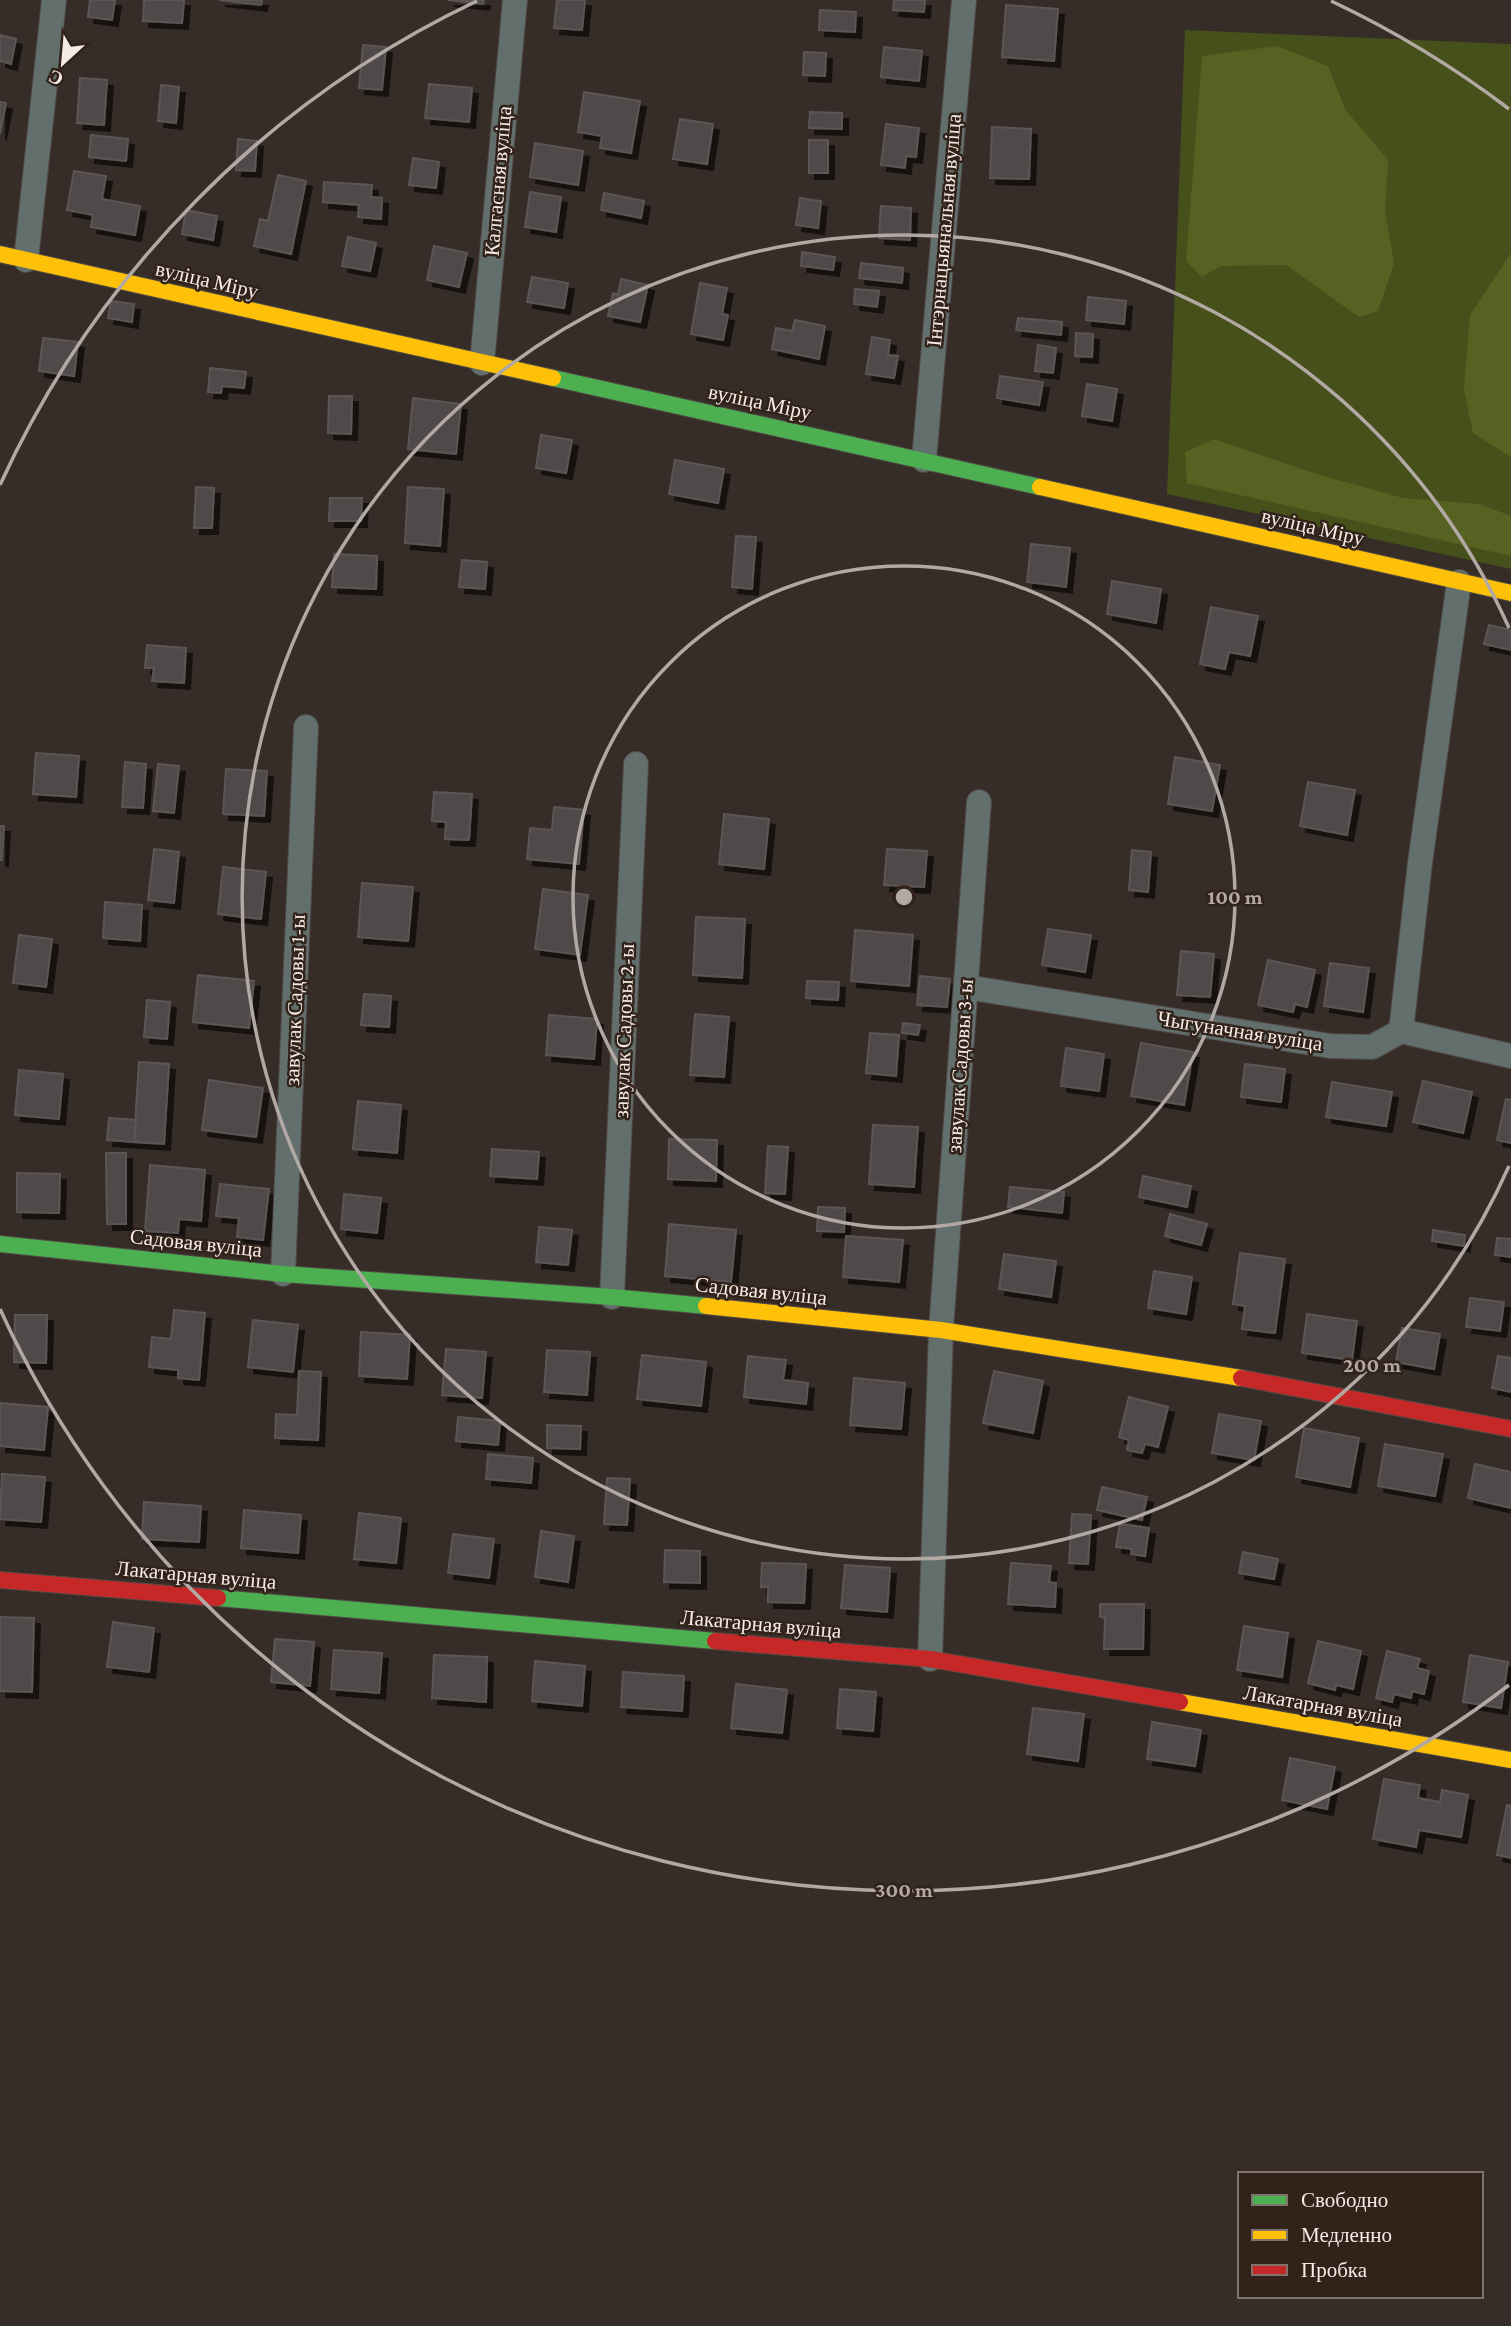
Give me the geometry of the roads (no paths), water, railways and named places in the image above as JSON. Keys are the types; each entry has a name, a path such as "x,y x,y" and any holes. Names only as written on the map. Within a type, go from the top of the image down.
{"street":[{"path":"26,260 54,0"},
{"name":"Калгасная вуліца","path":"482,363 515,0"},
{"name":"Інтэрнацыянальная вуліца","path":"925,460 964,0"},
{"name":"вуліца Міру","path":"0,254 1511,593"},
{"path":"1459,582 1420,863 1401,1031 1511,1056"},
{"name":"завулак Садовы 1-ы","path":"284,1274 306,727"},
{"name":"завулак Садовы 2-ы","path":"612,1297 636,764"},
{"name":"завулак Садовы 3-ы","path":"930,1659 941,1330 979,802"},
{"name":"Чыгуначная вуліца","path":"966,987 1330,1046 1372,1046 1401,1031"},
{"name":"Садовая вуліца","path":"0,1244 284,1274 612,1297 941,1330 1218,1374 1511,1429"},
{"name":"Лакатарная вуліца","path":"0,1580 930,1659 1511,1760"}]}
